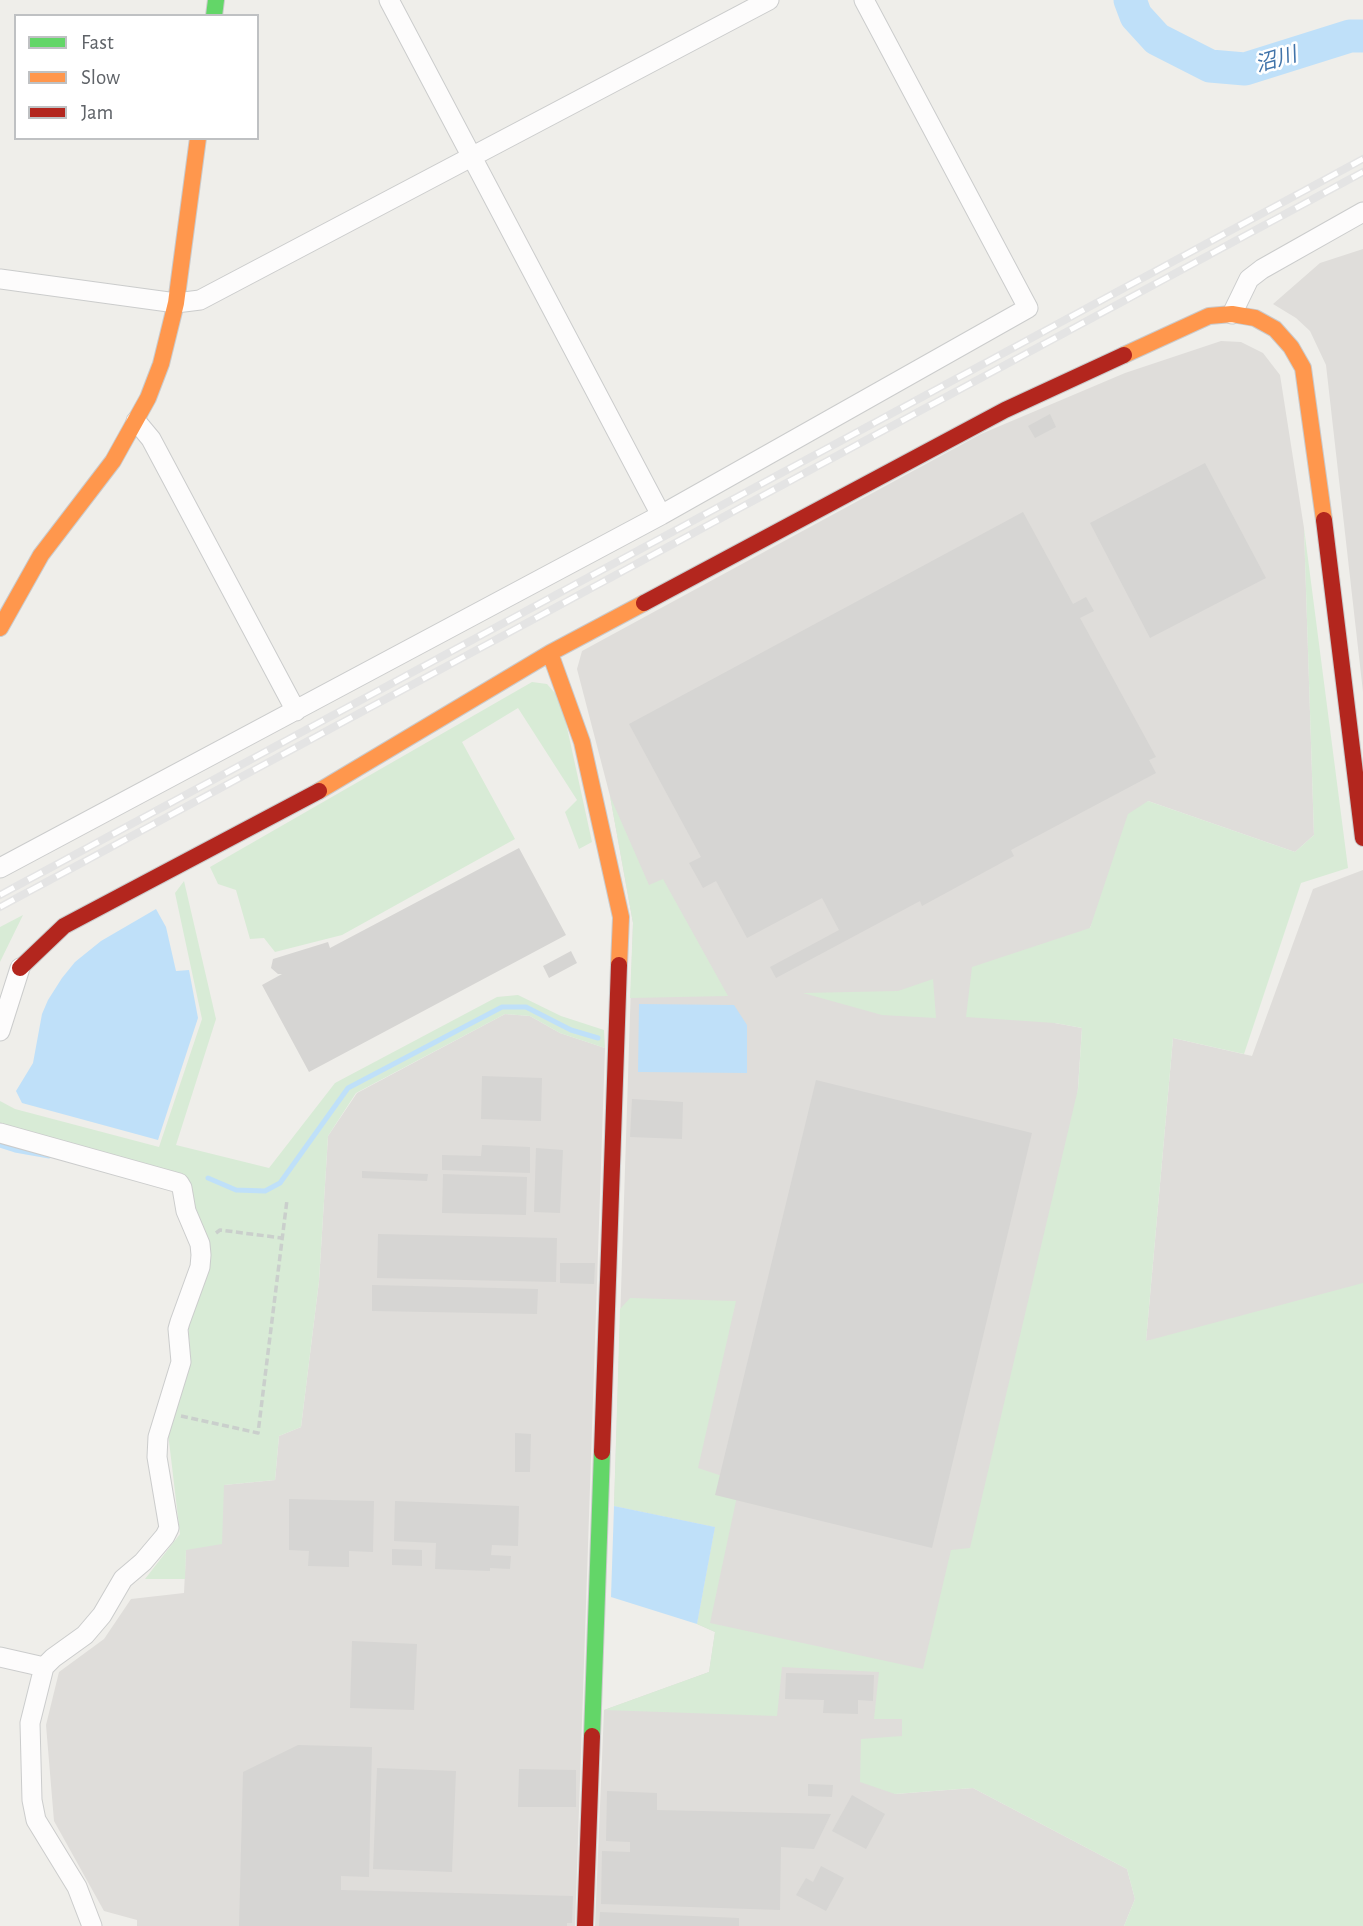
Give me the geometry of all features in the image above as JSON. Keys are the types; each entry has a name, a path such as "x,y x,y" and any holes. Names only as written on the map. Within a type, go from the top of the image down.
{"street":[{"path":"390,0 661,515"},
{"path":"0,279 176,303 200,300 769,0"},
{"path":"0,868 661,515 1028,308 864,0"},
{"path":"0,628 41,555 113,461 148,398 161,364 176,303 198,140"},
{"path":"1232,314 1249,279 1363,212"},
{"path":"0,995 20,968 64,926 321,790 550,653 1005,410 1209,316 1232,314 1255,318 1275,329 1291,346 1303,368 1363,838"},
{"path":"136,421 151,439 296,711"},
{"path":"550,653 582,742 621,917 585,1926"},
{"path":"0,1031 20,968"},
{"path":"0,1133 179,1183 186,1211 200,1244 200,1267 178,1329 181,1362 158,1437 157,1457 169,1528 143,1562 123,1579 102,1615 85,1635 52,1658 44,1667 30,1723 32,1800 36,1820 78,1887 92,1926"},
{"path":"0,1657 44,1667"}],"path":[{"path":"166,1413 258,1433 287,1200"},
{"path":"200,1244 220,1230 282,1238"}],"shaded area":[{"path":"1363,249 1363,692 1326,365 1310,331 1296,318 1273,304 1320,263"},
{"path":"1221,341 1241,342 1263,353 1280,375 1304,528 1314,835 1295,852 1148,801 1090,928 1055,1023 1082,1028 1058,1384 927,1735 861,1740 895,1794 973,1788 1127,1869 1135,1899 1124,1926 595,1926 604,1710 709,1672 715,1632 697,1624 715,1527 614,1506 633,923 610,796 577,669 582,651 981,434 1125,373"},
{"path":"1363,870 1363,1317 1146,1341 1173,1038 1252,1056 1313,889"},
{"path":"505,1014 530,1016 560,1033 605,1048 575,1926 137,1926 137,1920 104,1911 54,1821 46,1725 59,1672 104,1639 131,1599 184,1593 186,1550 224,1485 275,1480 279,1436 301,1427 319,1281 328,1136 357,1093"}],"green space":[{"path":"1304,528 1348,868 1301,883 1244,1054 1173,1038 1146,1341 1363,1283 1363,1926 1124,1926 1135,1899 1127,1869 973,1788 895,1794 860,1782 861,1739 902,1736 902,1719 874,1719 879,1672 782,1667 777,1716 604,1710 709,1672 715,1632 697,1624 715,1527 614,1506 620,1309 630,1298 736,1301 698,1468 740,1482 710,1623 923,1669 951,1550 970,1548 1078,1089 1082,1028 1055,1023 966,1017 972,967 1090,928 1128,814 1148,801 1295,852 1314,835"},
{"path":"532,682 547,684 561,700 592,842 579,849 565,812 577,800 518,708 462,742 515,839 342,935 275,952 264,938 250,939 236,890 218,884 210,867"},
{"path":"610,796 649,885 663,879 728,996 630,998 633,923"},
{"path":"184,881 216,1019 176,1145 269,1168 335,1083 497,997 518,995 561,1016 604,1030 605,1048 560,1033 530,1016 505,1014 356,1093 328,1136 319,1281 301,1427 279,1436 275,1480 224,1485 222,1544 186,1550 185,1579 145,1579 180,1534 168,1433 191,1362 188,1325 210,1257 187,1178 0,1127 0,1101 15,1109 159,1147 202,1019 175,893"},
{"path":"23,915 0,962 0,927"},
{"path":"933,979 936,1018 882,1015 803,993 898,991"}],"water":[{"path":"156,909 166,927 176,971 189,970 198,1018 158,1140 22,1103 16,1091 33,1063 42,1014 62,978 75,962 101,941"},
{"path":"639,1004 734,1005 747,1025 747,1073 638,1072"},
{"path":"614,1506 715,1527 697,1624 611,1597"}],"building":[{"path":"1050,414 1056,427 1035,438 1028,426"},
{"path":"1205,463 1266,578 1150,638 1090,523"},
{"path":"1023,512 1073,604 1086,597 1094,611 1080,618 1156,757 1149,760 1156,773 1011,850 1014,856 922,906 920,901 776,978 770,967 839,930 822,898 747,938 716,881 703,888 689,863 701,857 629,724"},
{"path":"519,848 566,935 309,1072 262,985 282,974 271,968 273,959 328,942 330,948"},
{"path":"571,951 577,963 549,978 543,966"},
{"path":"482,1076 542,1078 541,1121 481,1119"},
{"path":"816,1080 1032,1133 932,1548 715,1495"},
{"path":"632,1099 683,1102 682,1139 630,1137"},
{"path":"482,1145 530,1147 530,1173 442,1170 442,1155 481,1156"},
{"path":"536,1148 563,1150 560,1213 534,1212"},
{"path":"362,1171 428,1174 427,1181 362,1178"},
{"path":"443,1174 527,1177 526,1215 442,1213"},
{"path":"378,1234 557,1238 556,1282 377,1278"},
{"path":"560,1263 595,1263 594,1284 560,1283"},
{"path":"372,1285 538,1289 537,1314 372,1311"},
{"path":"515,1433 531,1434 530,1472 515,1472"},
{"path":"289,1499 374,1501 373,1552 349,1551 349,1567 308,1566 309,1551 289,1550"},
{"path":"395,1501 519,1506 518,1546 492,1545 491,1555 511,1556 510,1569 435,1569 436,1543 394,1541"},
{"path":"392,1549 422,1550 422,1566 392,1565"},
{"path":"352,1641 417,1644 414,1710 350,1708"},
{"path":"786,1673 874,1675 873,1701 858,1700 858,1714 823,1713 824,1700 785,1699"},
{"path":"298,1745 372,1747 369,1877 341,1876 341,1890 573,1896 572,1923 567,1923 567,1926 239,1926 243,1772"},
{"path":"377,1768 456,1771 452,1872 373,1869"},
{"path":"519,1769 576,1770 576,1807 518,1807"},
{"path":"808,1784 833,1785 832,1797 808,1796"},
{"path":"607,1791 657,1793 657,1810 831,1814 814,1849 781,1847 780,1910 601,1904 602,1851 630,1852 630,1842 606,1841"},
{"path":"852,1795 885,1814 866,1849 832,1831"},
{"path":"821,1866 844,1878 826,1911 796,1895 806,1878 813,1882"},
{"path":"600,1912 739,1918 739,1926 599,1926"}],"waterway":[{"name":"沼川","path":"1130,0 1136,16 1157,39 1210,66 1245,69 1350,36 1363,36"},
{"path":"208,1178 236,1190 265,1191 280,1183 348,1088 502,1007 526,1007 571,1030 598,1038"},
{"path":"0,1145 49,1156"}],"railway":[{"path":"0,895 1363,159"},
{"path":"0,907 1363,172"}],"traffic: fast":[{"path":"214,14 216,0"},
{"path":"592,1736 602,1452"}],"traffic: slow":[{"path":"0,628 41,555 113,461 148,398 161,364 176,303 198,140"},
{"path":"1124,355 1209,316 1232,314 1255,318 1275,329 1291,347 1303,368 1324,520"},
{"path":"319,791 550,653 644,603"},
{"path":"550,653 582,742 621,917 619,965"}],"traffic: jam":[{"path":"644,603 1005,410 1124,355"},
{"path":"1324,520 1363,838"},
{"path":"20,968 64,926 319,791"},
{"path":"602,1452 619,965"},
{"path":"585,1926 592,1736"}]}
